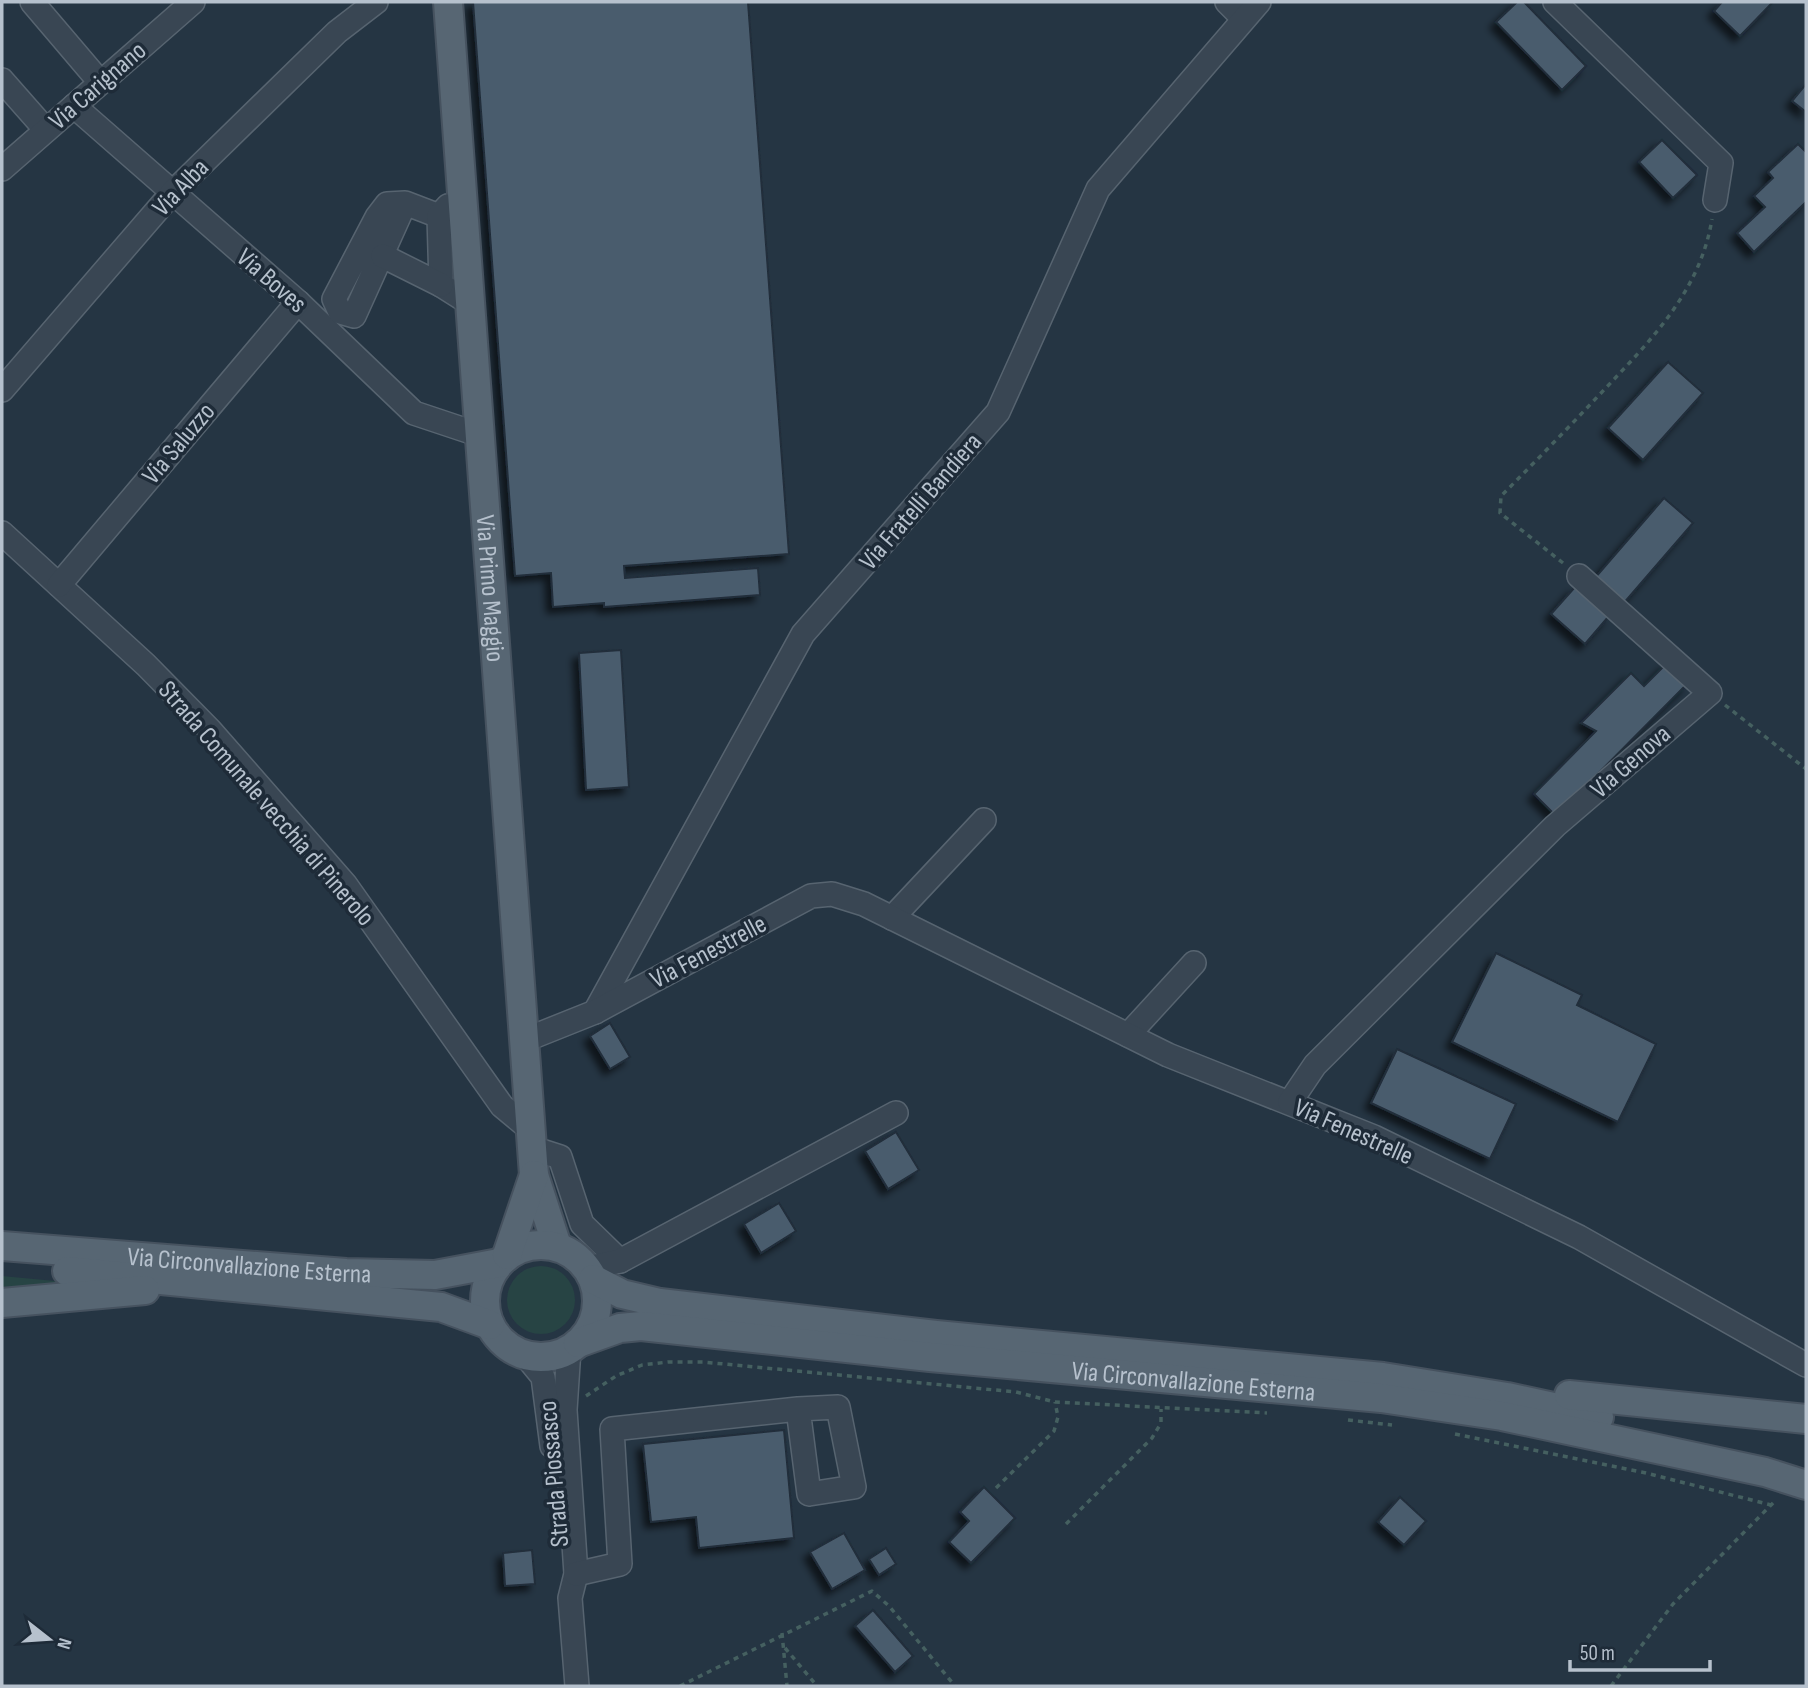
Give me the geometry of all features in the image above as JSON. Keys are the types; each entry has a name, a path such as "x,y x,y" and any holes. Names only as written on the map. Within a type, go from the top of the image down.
{"main road":[{"name":"Via Primo Maggio","path":"448,2 532,1151 557,1246"},
{"name":"Via Primo Maggio","path":"503,1259 532,1151"},
{"path":"536,1244 557,1246 574,1255 590,1274 596,1311 592,1325 573,1346 545,1357 525,1355 499,1339 490,1325 485,1306 485,1291 503,1259 536,1244"},
{"name":"Via Circonvallazione Esterna","path":"2,1246 441,1307 490,1325"},
{"name":"Via Circonvallazione Esterna","path":"2,1265 190,1273 435,1275 503,1259"},
{"path":"2,1303 100,1296 190,1273"},
{"name":"Via Circonvallazione Esterna","path":"590,1274 622,1294 660,1303 1383,1377 1507,1396 1803,1477"},
{"name":"Via Circonvallazione Esterna","path":"573,1346 620,1328 641,1326 930,1357 1381,1398 1502,1416 1803,1477"},
{"path":"1507,1396 1568,1395 1806,1419"}],"street":[{"path":"32,2 100,82"},
{"name":"Via Carignano","path":"2,169 194,2"},
{"name":"Via Alba","path":"2,390 172,194 337,32 376,2"},
{"path":"1555,2 1721,163 1715,200"},
{"name":"Via Fratelli Bandiera","path":"595,1012 803,634 998,412 1098,189 1243,7"},
{"path":"2,80 46,130"},
{"name":"Via Boves","path":"74,106 298,302 414,413 480,435"},
{"path":"441,285 439,216 462,190"},
{"path":"405,203 354,316 340,312 334,299 377,217 387,204 405,203 439,216"},
{"path":"383,256 441,285 471,304"},
{"name":"Via Saluzzo","path":"59,585 298,302"},
{"name":"Strada Comunale vecchia di Pinerolo","path":"2,533 211,730 345,884 532,1151 560,1157 582,1224 620,1261"},
{"path":"1578,576 1710,693"},
{"name":"Via Genova","path":"1290,1102 1315,1065 1555,826 1710,693"},
{"path":"892,918 984,820"},
{"name":"Via Fenestrelle","path":"525,1040 595,1012 811,896 832,894 892,918 1168,1055 1374,1137 1579,1237 1806,1365"},
{"path":"1128,1035 1194,963"},
{"path":"590,1274 620,1261 896,1113"},
{"name":"Strada Piossasco","path":"573,1346 565,1410 576,1574 570,1598 577,1686"},
{"name":"Strada Piossasco","path":"525,1355 543,1377 550,1413 562,1580 570,1598"},
{"path":"576,1574 620,1564 612,1429 798,1409"}],"path":[{"path":"1578,576 1500,513 1501,496 1665,325 1688,290 1709,239 1715,200"},
{"path":"1710,693 1806,769"},
{"path":"565,1410 617,1376 642,1365 668,1362 716,1363 1016,1392 1055,1402 1268,1413"},
{"path":"996,1488 1054,1431 1058,1417 1055,1402"},
{"path":"1066,1524 1152,1438 1161,1423 1161,1409"},
{"path":"1334,1419 1398,1426"},
{"path":"1446,1433 1646,1473 1771,1505"},
{"path":"1611,1686 1673,1604 1771,1505 1803,1477"},
{"path":"680,1686 782,1633 872,1591 889,1606 955,1686"},
{"path":"782,1633 787,1686"},
{"path":"783,1647 817,1686"}],"green space":[{"path":"534,1266 548,1266 560,1271 570,1281 575,1300 570,1319 560,1329 548,1334 534,1334 522,1329 512,1319 507,1307 507,1293 512,1281 522,1271"},
{"path":"2,1276 76,1283 2,1289"}],"building":[{"path":"473,2 748,2 789,554 624,566 625,578 758,568 760,595 604,607 604,603 553,607 551,573 515,576"},
{"path":"1517,2 1524,2 1586,66 1562,90 1496,22"},
{"path":"1722,2 1773,2 1740,36 1714,11"},
{"path":"1806,84 1806,112 1792,101"},
{"path":"1662,140 1697,175 1673,198 1639,162"},
{"path":"1798,144 1806,152 1806,202 1754,252 1737,233 1765,207 1754,196 1773,178 1768,172"},
{"path":"1668,362 1703,393 1643,460 1608,428"},
{"path":"1664,498 1693,523 1623,604 1594,579"},
{"path":"1575,587 1609,616 1585,644 1551,614"},
{"path":"621,650 629,787 586,790 579,653"},
{"path":"1667,663 1687,684 1556,816 1534,794 1596,731 1581,723 1631,673 1644,686"},
{"path":"1496,953 1582,995 1577,1005 1656,1044 1618,1122 1452,1042"},
{"path":"610,1023 630,1057 610,1069 590,1036"},
{"path":"1397,1049 1516,1104 1490,1159 1371,1103"},
{"path":"896,1132 919,1170 888,1189 865,1151"},
{"path":"779,1203 796,1231 761,1253 744,1224"},
{"path":"784,1430 794,1538 699,1548 696,1517 651,1522 643,1444"},
{"path":"984,1487 1015,1518 971,1563 949,1542 969,1521 960,1512"},
{"path":"1400,1497 1426,1521 1404,1545 1378,1522"},
{"path":"844,1533 865,1570 832,1589 810,1552"},
{"path":"886,1548 896,1564 879,1575 869,1559"},
{"path":"532,1550 535,1584 505,1586 503,1553"},
{"path":"873,1610 913,1656 895,1672 855,1626"}]}
